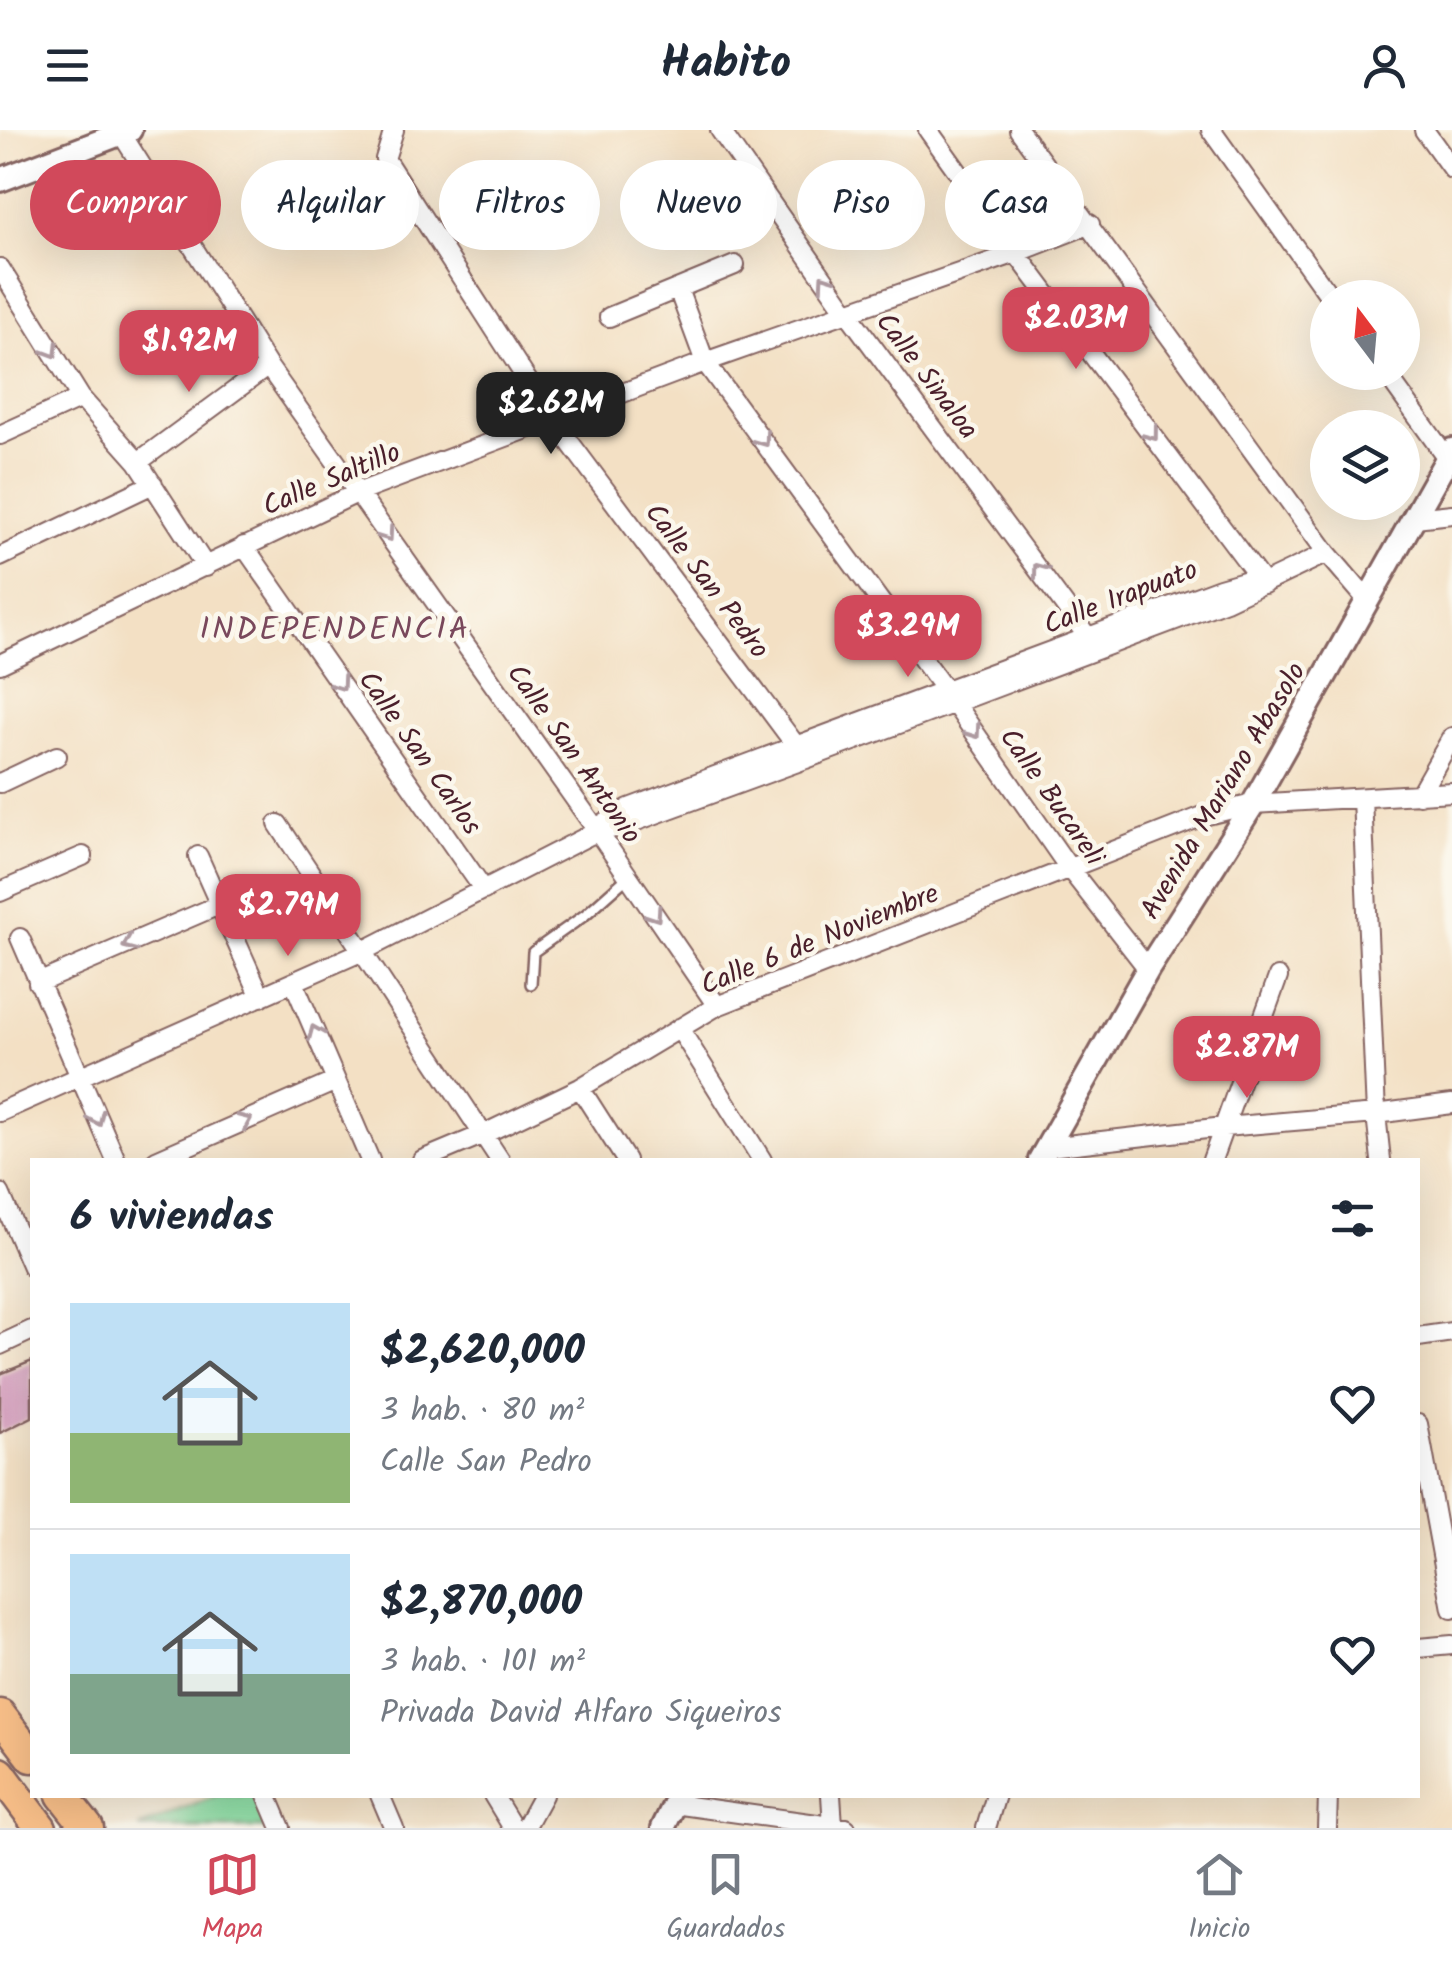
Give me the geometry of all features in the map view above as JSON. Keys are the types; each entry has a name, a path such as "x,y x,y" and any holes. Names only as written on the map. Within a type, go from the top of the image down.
{"main road":[{"path":"0,1715 30,1754"},
{"path":"3,1781 41,1828"},
{"path":"64,1798 88,1828"}],"street":[{"name":"Calle San Pedro","path":"394,130 386,159 553,420 802,753"},
{"name":"Calle Sinaloa","path":"720,130 846,312 1092,643"},
{"path":"928,130 1262,581"},
{"path":"1020,130 1327,553 1368,602"},
{"path":"1210,130 1318,280"},
{"path":"1424,130 1452,169"},
{"path":"0,180 125,132"},
{"name":"Calle San Antonio","path":"125,132 268,366 717,1006"},
{"name":"Calle Saltillo","path":"0,664 357,493 705,362 1090,224"},
{"path":"609,317 735,265"},
{"path":"0,268 81,398 138,462 206,567"},
{"name":"Calle Bucareli","path":"678,289 705,362 1069,868 1148,969"},
{"path":"138,462 268,366"},
{"path":"1400,390 1450,454"},
{"path":"0,435 81,398"},
{"name":"Avenida Mariano Abasolo","path":"1420,509 1450,454"},
{"path":"0,556 152,484"},
{"path":"1420,517 1452,514"},
{"name":"Avenida Mariano Abasolo","path":"1045,1154 1148,969 1254,804 1414,520"},
{"name":"Calle San Carlos","path":"244,546 484,890"},
{"name":"Calle Irapuato","path":"0,1112 363,951 595,832 629,808 802,753 1092,643 1220,588 1262,581 1327,553"},
{"path":"1419,795 1452,736"},
{"path":"0,783 57,756"},
{"name":"Calle 6 de Noviembre","path":"427,1158 580,1088 717,1006 1203,816 1254,804 1452,792"},
{"path":"1362,798 1381,1158"},
{"path":"278,824 499,1158"},
{"path":"0,892 83,856"},
{"path":"198,856 261,997"},
{"path":"38,983 219,905"},
{"path":"20,938 115,1158"},
{"path":"1213,1158 1278,976"},
{"path":"294,983 369,1158"},
{"path":"678,1028 761,1158"},
{"path":"160,1158 336,1080"},
{"path":"580,1088 625,1158"},
{"path":"1045,1154 1224,1127 1452,1104"},
{"path":"0,1192 6,1222 30,1264"},
{"path":"0,1346 30,1331"},
{"path":"1420,1337 1452,1332"},
{"path":"1420,1435 1452,1609"},
{"path":"1420,1648 1452,1646"},
{"path":"268,1798 281,1828"},
{"path":"381,1798 394,1828"},
{"path":"495,1798 513,1828"},
{"path":"525,1828 541,1798"},
{"path":"662,1828 677,1800 840,1827 832,1798"},
{"path":"986,1828 995,1798"},
{"path":"1327,1828 1328,1798"}],"lane":[{"path":"531,984 534,952 585,916 629,876"}],"green space":[{"path":"210,1798 262,1798 277,1828 139,1828"}],"building":[{"path":"30,1362 30,1418 0,1433 0,1374"}],"district":[{"name":"INDEPENDENCIA","path":"335,628"}]}
